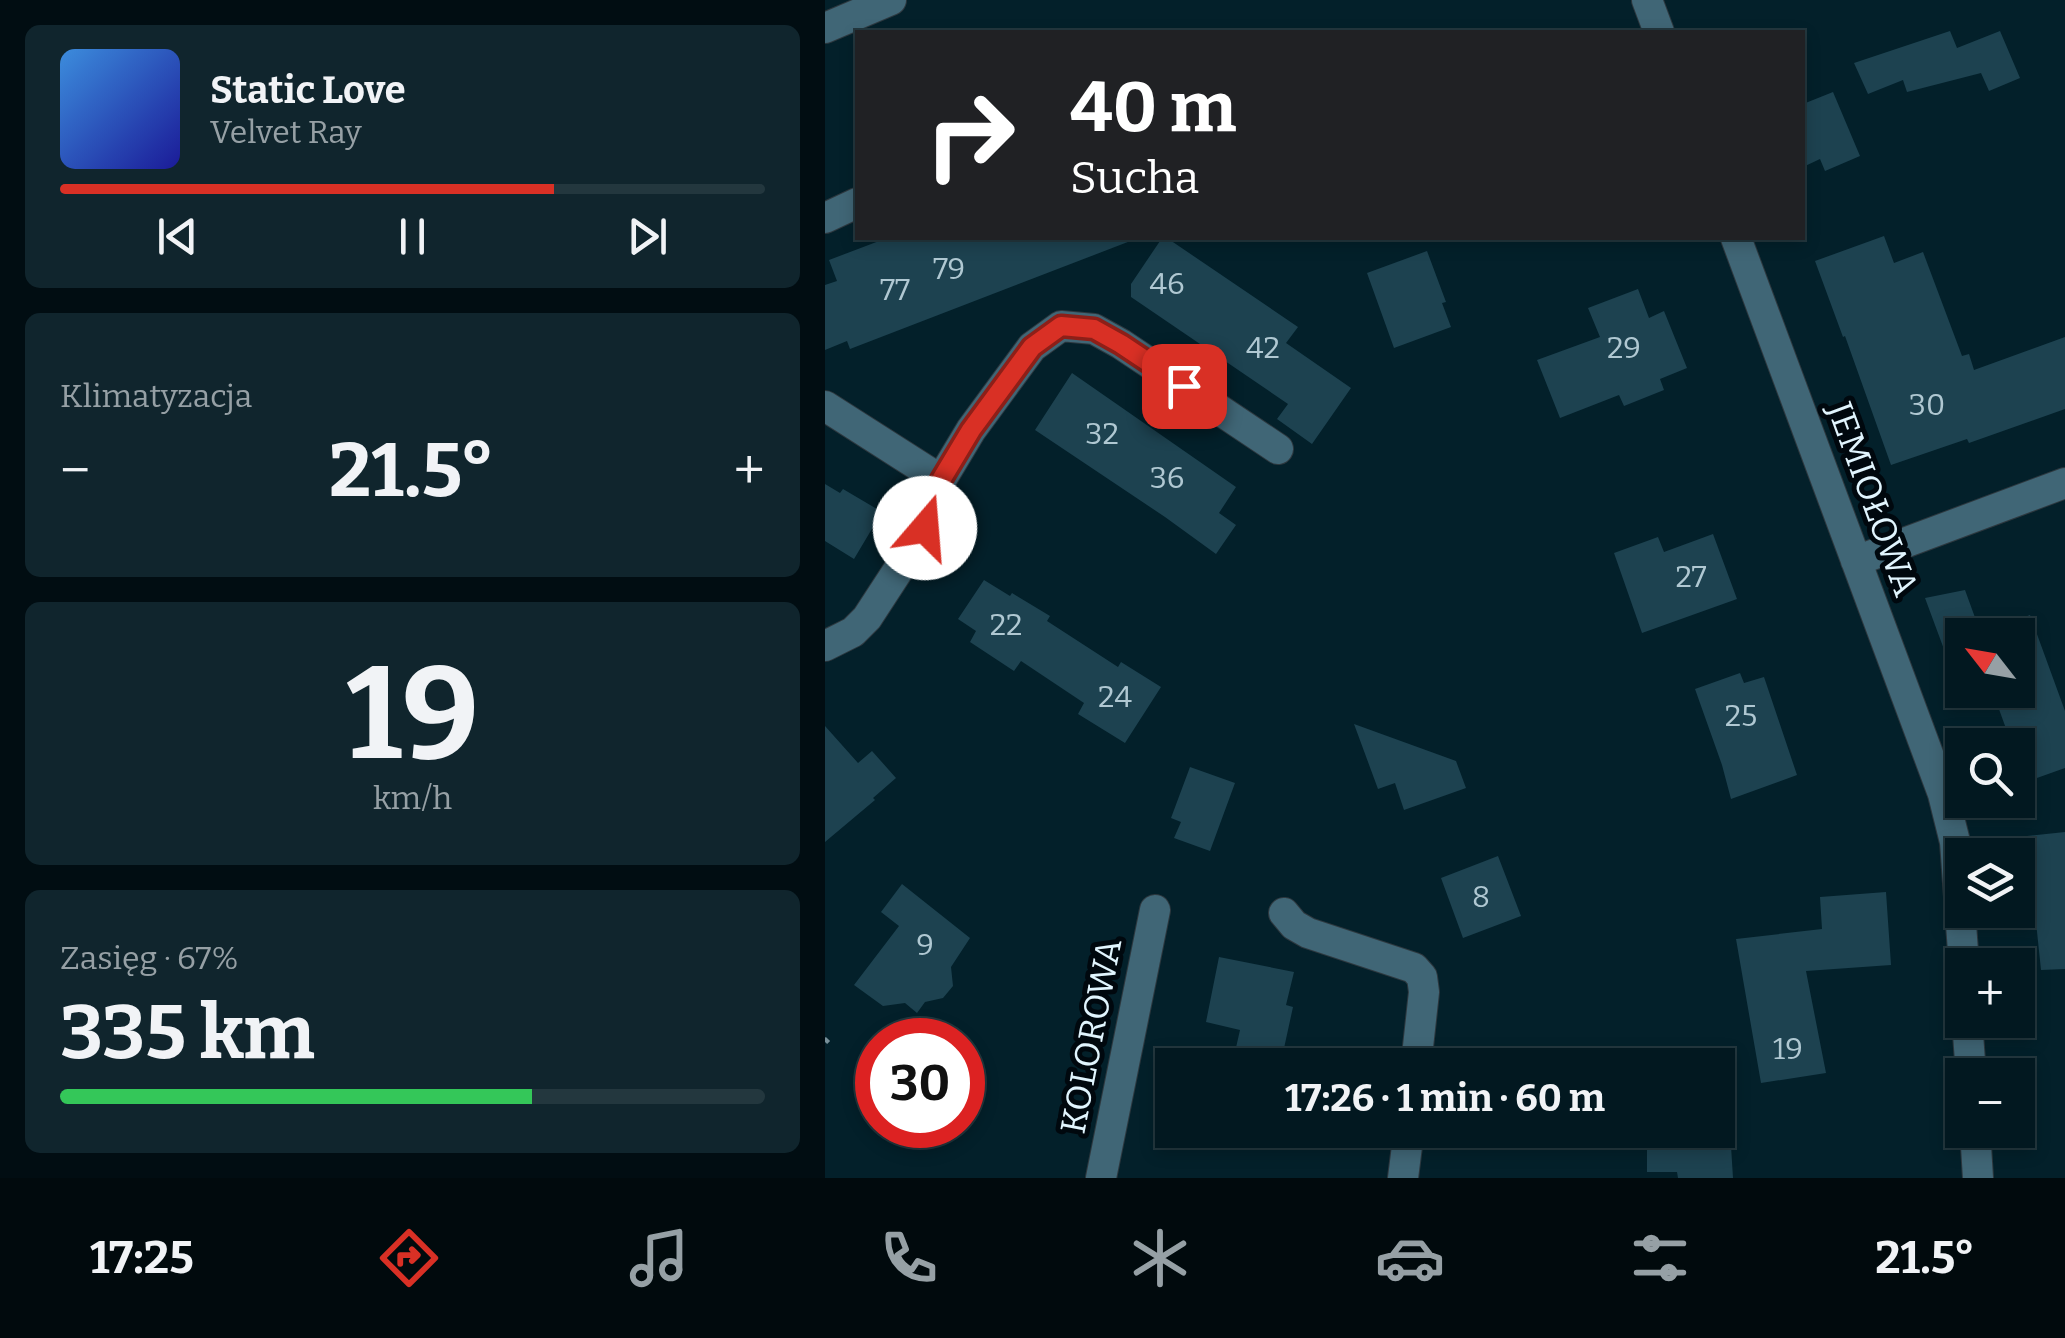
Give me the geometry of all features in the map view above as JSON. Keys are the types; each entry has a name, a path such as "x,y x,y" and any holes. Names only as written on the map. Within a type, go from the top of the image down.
{"street":[{"path":"825,28 891,0"},
{"path":"1647,0 1658,30"},
{"path":"825,218 855,205"},
{"name":"JEMIOŁOWA","path":"1737,240 1943,794 1955,842 1962,948"},
{"path":"825,646 853,632 867,618 925,528 941,480 971,430 1032,347 1061,326 1094,329 1121,344 1278,449"},
{"path":"825,406 941,480"},
{"path":"1857,561 2065,483"},
{"name":"KOLOROWA","path":"1101,1178 1155,910"},
{"path":"1284,913 1308,933 1413,968 1422,977 1425,992 1418,1048"},
{"path":"1403,1178 1407,1148"},
{"path":"1976,1148 1978,1178"}],"building":[{"path":"1950,31 1957,48 2000,31 2020,78 1989,91 1981,73 1907,92 1903,80 1868,94 1854,63"},
{"path":"1833,92 1860,156 1825,171 1820,159 1805,166 1805,103"},
{"path":"1884,236 1894,263 1923,252 1962,356 1969,354 1974,370 2065,337 2065,409 1891,465 1815,261"},
{"path":"882,240 1133,240 850,349 847,341 825,350 825,285 837,281 829,260"},
{"path":"1161,240 1170,240 1298,327 1286,343 1351,388 1312,444 1277,419 1288,404 1131,297 1131,284"},
{"path":"1427,251 1451,327 1394,348 1367,273"},
{"path":"1638,289 1649,318 1664,311 1687,368 1660,379 1664,390 1624,406 1619,395 1560,418 1537,360 1600,337 1588,308"},
{"path":"1072,373 1236,487 1219,513 1236,525 1216,554 1035,430"},
{"path":"825,484 840,493 843,489 882,512 854,559 825,541"},
{"path":"1713,534 1737,599 1642,633 1614,553 1658,537 1664,552"},
{"path":"984,580 1050,616 1047,621 1118,667 1121,662 1161,687 1125,743 1078,714 1084,703 1021,661 1014,671 970,642 976,631 958,619"},
{"path":"1965,590 1975,618 1945,618 1945,652 1925,598"},
{"path":"2035,629 2065,711 2065,768 2035,779 2035,728 2006,728 1999,708 2035,708"},
{"path":"1740,673 1744,683 1764,677 1797,775 1731,799 1695,689"},
{"path":"1354,724 1456,761 1466,788 1404,810 1395,783 1378,789"},
{"path":"825,726 858,763 872,751 896,778 825,842"},
{"path":"1190,767 1235,783 1210,851 1174,838 1181,822 1171,818"},
{"path":"2065,832 2065,969 2041,970 2035,913 2035,838 2027,836"},
{"path":"1498,856 1521,916 1463,938 1441,878"},
{"path":"902,884 970,938 951,967 953,986 943,998 925,1002 917,1013 905,1003 883,1006 854,985 899,926 881,912"},
{"path":"1886,892 1891,965 1806,971 1826,1073 1761,1083 1736,939 1822,929 1820,897"},
{"path":"1219,957 1294,972 1286,1005 1293,1007 1284,1048 1236,1048 1240,1030 1206,1022"},
{"path":"1647,1148 1731,1148 1733,1178 1678,1178 1677,1172 1647,1172"}],"route":[{"path":"925,528 941,480 971,430 1032,347 1061,326 1094,329 1184,386"}]}
